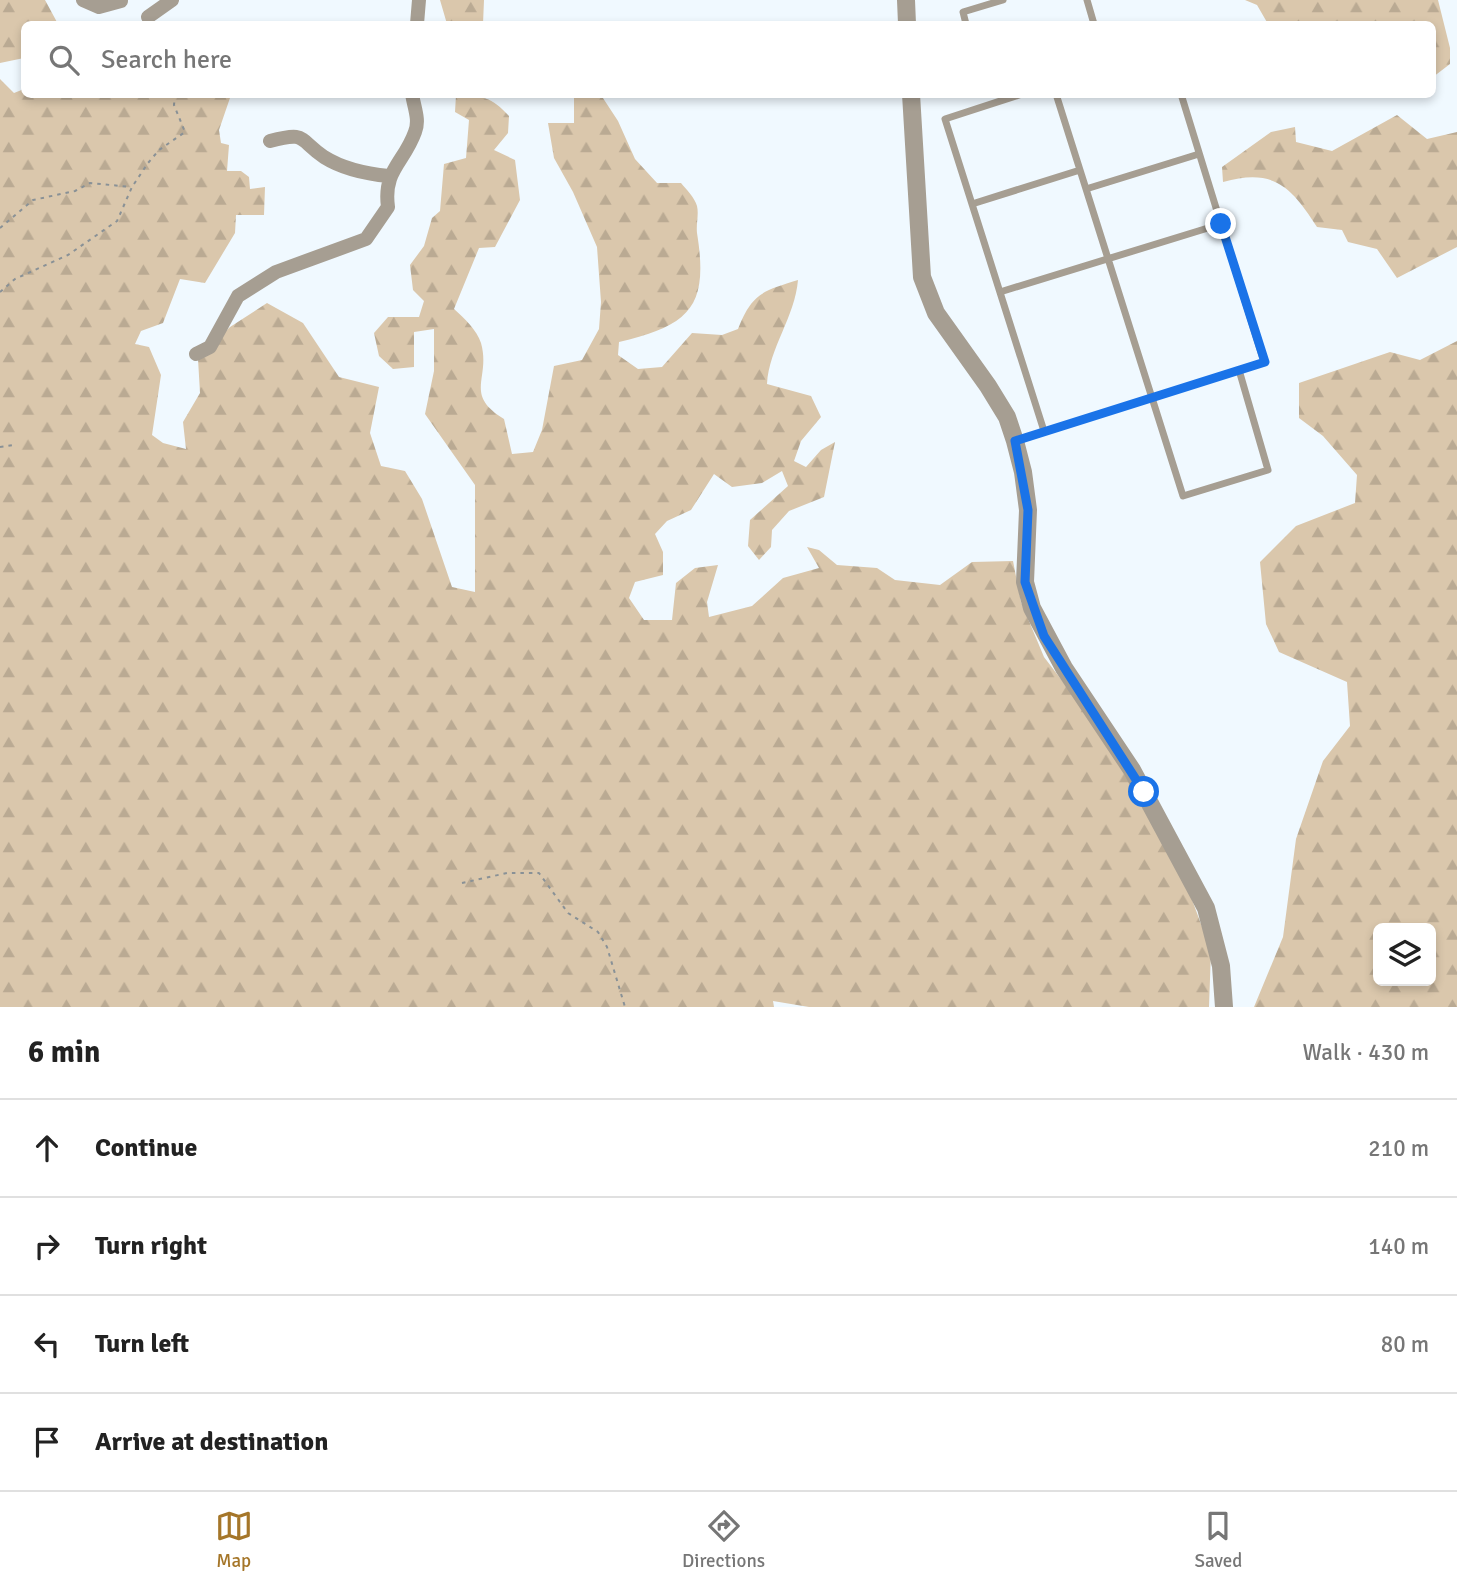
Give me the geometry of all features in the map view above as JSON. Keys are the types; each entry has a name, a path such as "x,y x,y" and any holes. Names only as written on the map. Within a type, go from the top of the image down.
{"street":[{"path":"83,0 99,8 121,1"},
{"path":"148,17 172,0"},
{"path":"417,21 419,0"},
{"path":"906,0 907,21"},
{"path":"196,354 210,346 238,296 250,287 276,272 366,239 388,207 386,189 389,176 416,131 412,98"},
{"path":"911,98 922,276 936,313 988,386 1007,417 1015,441 1028,510 1025,582 1032,608 1064,668 1132,771 1206,908 1221,966 1224,1007"},
{"path":"270,141 290,136 308,140 324,156 343,165 364,173 389,176"}],"lane":[{"path":"965,21 962,12 1003,0"},
{"path":"1087,0 1093,21"},
{"path":"988,98 990,104"},
{"path":"1009,98 945,119 1044,431"},
{"path":"1057,98 1183,496 1268,470 1238,370"},
{"path":"1015,441 1265,362 1182,98"},
{"path":"1086,189 1199,154"},
{"path":"972,204 1080,170"},
{"path":"1000,292 1221,224"}],"path":[{"path":"0,292 15,279 68,255 117,221 132,187 159,150 185,132 174,105 175,98"},
{"path":"0,228 33,200 75,191 90,183 132,187"},
{"path":"0,447 14,445"},
{"path":"462,883 524,870 539,873 568,913 598,932 607,947 625,1007"}],"green space":[{"path":"0,0 45,0 56,21 21,21 21,59 0,63"},
{"path":"440,0 484,0 483,21 446,21"},
{"path":"1245,0 1438,0 1450,48 1450,64 1436,75 1436,21 1266,21 1257,5"},
{"path":"0,79 14,93 21,90 21,98 230,98 219,130 221,143 229,145 227,171 241,171 249,177 250,189 265,187 264,215 236,215 235,233 205,283 180,279 163,323 141,331 135,344 149,347 161,375 152,435 163,443 186,449 183,422 200,393 198,359 230,327 267,303 303,323 339,377 379,387 370,433 381,466 405,471 422,499 452,587 475,592 475,485 425,414 434,371 434,329 414,332 414,367 393,369 379,356 374,333 388,317 419,317 424,301 413,290 410,265 424,246 432,218 440,211 444,164 466,158 469,120 455,112 456,98 482,98 491,101 509,116 508,133 494,150 515,160 520,200 495,247 479,248 454,309 470,324 481,343 481,393 492,410 504,419 512,454 533,452 542,430 554,366 582,360 599,329 601,302 597,247 573,192 554,158 548,123 574,123 574,98 603,98 618,121 635,159 657,183 681,183 698,209 700,279 689,309 678,320 663,328 619,342 618,355 638,369 662,367 692,333 722,335 738,329 748,308 760,295 798,280 792,307 772,358 767,384 811,396 821,417 801,441 794,461 806,467 821,450 835,442 824,497 789,511 772,530 771,547 759,560 748,546 750,520 788,486 782,471 762,483 732,487 714,474 691,510 667,521 655,534 663,552 663,575 635,582 629,598 644,620 672,620 676,583 695,568 718,565 707,602 709,617 752,606 783,578 819,568 807,547 819,550 837,565 877,568 895,580 940,585 972,562 1013,561 1021,602 1044,657 1098,728 1181,870 1211,951 1209,1007 809,1007 773,1001 774,1007 0,1007"},
{"path":"1397,115 1427,139 1457,132 1457,247 1397,278 1377,249 1348,242 1342,230 1317,227 1298,201 1279,184 1255,177 1223,182 1222,167 1271,132 1295,127 1296,142 1332,151"},
{"path":"1457,341 1457,1007 1254,1007 1283,937 1296,839 1323,761 1350,726 1347,682 1279,652 1266,624 1260,562 1296,526 1355,503 1357,475 1323,436 1299,418 1299,383 1390,352 1420,360"}],"route":[{"path":"1144,792 1044,636 1032,608 1025,582 1028,510 1023,472 1015,441 1265,362 1221,224"}]}
